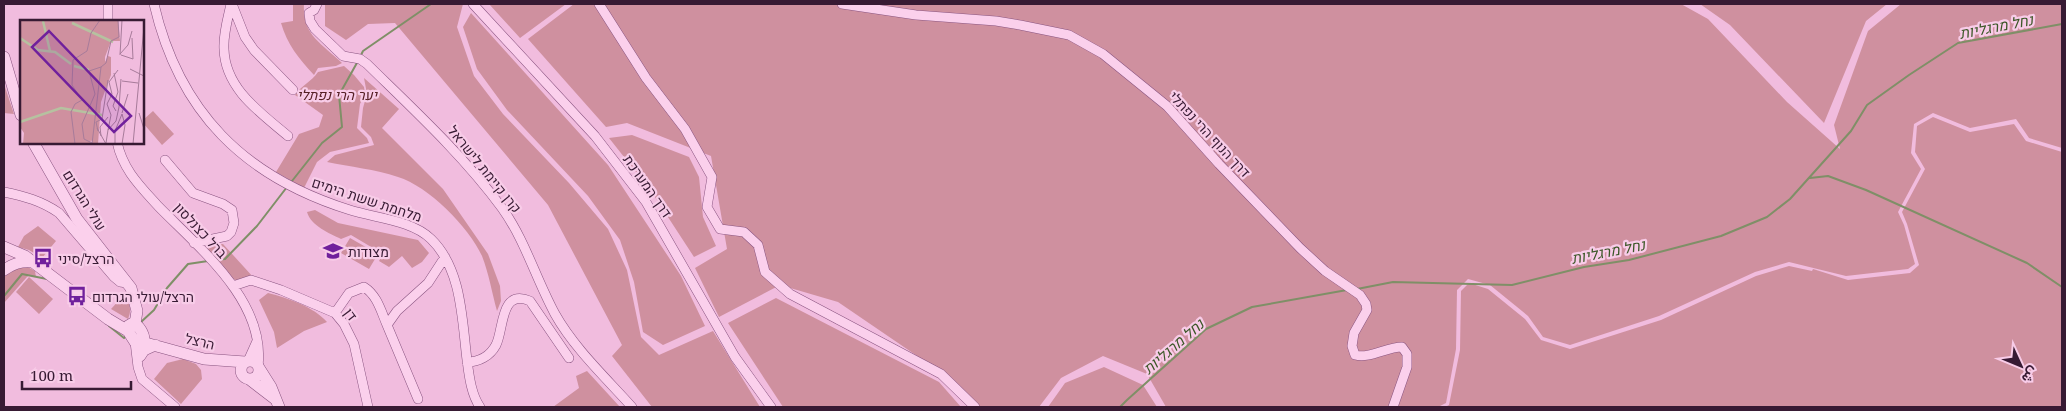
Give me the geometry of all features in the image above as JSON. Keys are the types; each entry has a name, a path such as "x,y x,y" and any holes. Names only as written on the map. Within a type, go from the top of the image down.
{"street":[{"path":"108,4 108,20"},
{"name":"מלחמת ששת הימים","path":"154,4 171,58 189,94 209,121 250,162 283,183 310,195 348,209 415,228 431,238 445,257 459,297 467,362 472,386 480,407"},
{"path":"231,4 245,37 254,50 293,90"},
{"path":"231,4 224,49 226,66 234,83 250,104 288,136"},
{"name":"קרן קיימת לישראל","path":"316,4 314,10 309,13 310,21 316,29 343,56 360,59 367,64 437,132 502,208 513,225 543,291 561,323 632,407"},
{"name":"דרך המערכת","path":"473,4 595,136 646,202 736,357 771,407"},
{"path":"599,4 646,78 685,129 712,177 707,207 720,229 744,232 758,245 765,272 790,294 941,374 975,407"},
{"name":"דרך הנוף הרי נפתלי","path":"842,4 916,15 996,21 1053,32 1079,40 1124,69 1167,106 1192,132 1205,150 1294,243 1325,271 1360,295 1366,304 1367,310 1354,333 1352,346 1355,355 1362,357 1393,347 1402,347 1408,354 1401,390 1393,407"},
{"path":"4,58 20,112"},
{"name":"עולי הגרדום","path":"34,144 77,220 128,283 137,311 130,327"},
{"name":"ברל כצנלסון","path":"118,144 123,163 140,188 233,286 246,305 252,317 260,354 253,364"},
{"path":"165,160 193,193 223,204 232,210 234,217 231,232 228,236 194,243"},
{"path":"4,192 23,196 48,205 59,213 114,277 120,282 128,283"},
{"path":"4,248 34,262 108,319 130,327 140,341 141,376"},
{"path":"387,325 397,311 428,283 445,257"},
{"path":"4,270 13,264 34,262"},
{"name":"דן","path":"233,286 251,280 335,313 344,324 354,344 368,407"},
{"path":"246,305 246,290 250,285 261,283"},
{"path":"335,313 349,293 364,287 371,291 418,400"},
{"path":"467,362 476,362 492,350 496,344 507,306 512,300 524,299 530,301 569,358"},
{"path":"140,341 138,367 141,376 145,382 175,407"},
{"name":"הרצל","path":"140,341 175,351"},
{"name":"הרצל","path":"140,341 204,359 253,364 271,387 277,404"},
{"path":"140,356 144,350 155,345"},
{"name":"הרצל","path":"219,361 245,377 277,404"},
{"path":"253,364 256,376 245,377 241,366 253,364"}],"green space":[{"path":"293,4 304,4 306,23 314,38 342,63 336,66 318,68 314,75 303,63 290,44 281,23 293,21"},
{"path":"325,4 463,4 457,27 474,76 503,114 569,183 608,229 627,270 641,337 659,355 713,331 760,407 652,407 612,356 622,345 548,205 395,23 368,24 346,40 325,26"},
{"path":"489,4 566,4 520,38"},
{"path":"574,4 1681,4 1708,19 1787,102 1840,149 1834,125 1868,31 1901,4 2062,4 2062,148 2029,138 2016,119 1970,128 1933,113 1914,124 1911,153 1921,169 1898,212 1904,225 1915,264 1908,269 1846,276 1789,262 1755,272 1659,316 1570,345 1543,337 1528,316 1490,285 1468,279 1457,290 1456,349 1446,403 1438,407 1166,407 1147,374 1103,356 1061,378 1039,407 980,407 945,375 838,302 780,285 719,317 695,268 727,249 711,156 627,123 606,127 528,39"},
{"path":"1700,4 1887,4 1866,21 1824,123 1730,25"},
{"path":"471,13 608,165 681,276 705,326 663,345 643,332 634,282 620,240 588,196 507,110 477,69 463,27"},
{"name":"יער הרי נפתלי","path":"344,66 364,87 365,94 360,104 357,128 367,138 369,143 330,152 317,162 304,188 276,172 299,134 319,127 323,115 295,95 318,72"},
{"path":"364,78 399,109 382,128 443,189 488,254 500,286 501,301 497,311 489,277 476,245 458,221 434,198 410,182 398,177 327,162 335,155 374,145 371,137 361,127 367,94"},
{"path":"4,84 14,114 4,113"},
{"path":"153,111 174,134 162,145 144,124 144,119"},
{"path":"1933,117 1970,132 2014,124 2026,141 2062,152 2062,407 1445,407 1449,405 1460,350 1461,291 1469,283 1488,289 1525,319 1541,340 1570,349 1661,320 1756,276 1789,266 1812,271 1813,269 1848,280 1910,273 1919,265 1902,212 1925,169 1915,152 1917,126"},
{"path":"632,135 689,157 699,177 703,217 716,246 694,257 651,191 609,138"},
{"path":"315,210 338,223 418,240 429,253 422,262 412,268 402,256 389,267 379,261 383,254 351,235 341,239 316,225 307,212"},
{"path":"38,226 56,241 42,258 29,250 18,247 24,236"},
{"path":"350,238 378,254 369,269 341,253"},
{"path":"223,244 254,278 241,282 233,279 202,247"},
{"path":"18,266 26,266 35,271 36,277 30,275 27,277 4,303 4,277"},
{"path":"29,277 53,299 39,314 16,292"},
{"path":"268,293 292,300 315,312 327,322 304,331 277,348 274,332 259,300"},
{"path":"124,295 130,306 128,319 111,309"},
{"path":"776,298 939,382 961,407 783,407 728,323"},
{"path":"183,359 196,364 201,370 202,379 181,404 154,379 167,363"},
{"path":"1104,367 1143,385 1157,407 1048,407 1065,383"},
{"path":"587,371 620,407 553,407 579,388 576,376"}],"waterway":[{"path":"361,55 363,51 431,4"},
{"name":"נחל מרגליות","path":"1357,289 1393,282 1512,285 1584,267 1629,260 1721,236 1767,217 1790,199 1851,131 1867,105 1958,43 2062,24"},
{"path":"292,181 322,143 342,127 339,95 358,61"},
{"path":"1810,178 1828,176 1866,190 2027,263 2062,287"},
{"path":"215,260 225,259 257,226 287,187"},
{"path":"141,322 154,310 167,288 188,264 208,261"},
{"path":"4,296 22,274 47,279"},
{"name":"נחל מרגליות","path":"1120,407 1206,329 1252,307 1347,290"},
{"path":"109,326 124,338 126,336"}],"place":[{"name":"מצודות","path":"333,251"},
{"name":"הרצל/סיני","path":"43,258"},
{"name":"הרצל/עולי הגרדום","path":"77,296"}]}
